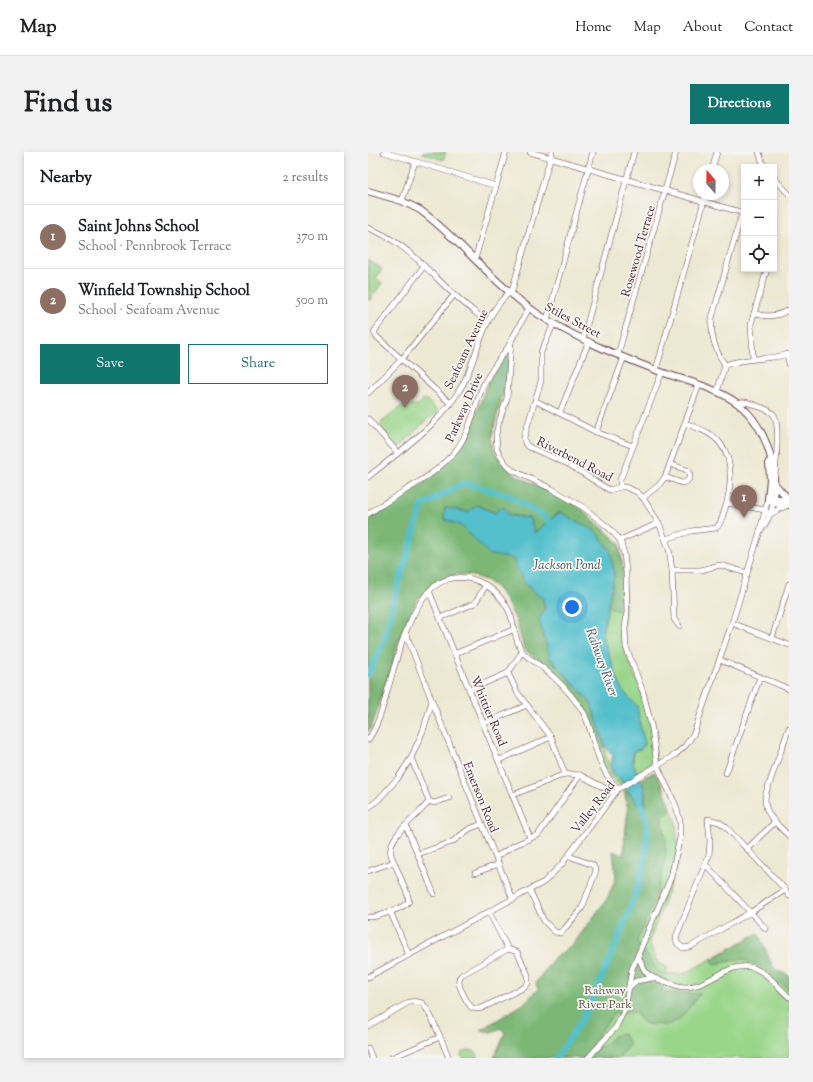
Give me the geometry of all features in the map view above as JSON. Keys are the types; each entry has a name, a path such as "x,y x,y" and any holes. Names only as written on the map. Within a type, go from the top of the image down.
{"main road":[{"name":"Stiles Street","path":"368,191 402,201 424,213 510,293 547,320 624,357 717,392 737,403 757,425 764,438 775,476 772,500"},
{"name":"Stiles Street","path":"769,454 772,500"},
{"path":"775,484 789,500"},
{"path":"772,500 789,500"},
{"path":"772,500 789,505"}],"street":[{"path":"384,152 496,186"},
{"path":"475,259 506,152"},
{"path":"530,152 551,155 589,169 741,212"},
{"path":"547,320 593,152"},
{"path":"560,412 586,340 634,152"},
{"name":"Rosewood Terrace","path":"618,354 676,152"},
{"path":"714,164 717,152"},
{"path":"759,152 762,164"},
{"path":"510,293 551,155"},
{"path":"402,201 416,162"},
{"path":"777,181 789,194"},
{"path":"620,487 620,480 659,371 703,202"},
{"path":"726,364 718,354 714,342 711,330 712,318 741,220"},
{"path":"368,228 401,245 454,295 487,322"},
{"path":"424,266 374,332 376,336 402,360 450,402"},
{"path":"754,358 751,334 754,313 766,272"},
{"name":"Seafoam Avenue","path":"368,477 423,433 450,402 460,389 468,373 487,322 503,298 510,293"},
{"path":"368,393 402,360 454,295"},
{"name":"Parkway Drive","path":"368,514 422,481 440,467 456,451 466,433 486,379 511,341 529,308"},
{"path":"754,313 772,316 789,310"},
{"name":"Riverbend Road","path":"554,323 541,352 541,381 525,434 527,446 568,464 610,490 620,487 630,488 643,498"},
{"path":"511,341 507,398 496,434 496,442 500,457 512,470 552,489 583,507 605,525 620,540 624,554 626,572 626,647 643,692 652,729 657,765 676,806 680,821 680,837 671,877 632,968 625,1009 621,1018 608,1036 588,1058"},
{"path":"726,364 754,358 788,354 789,364"},
{"path":"596,432 624,357"},
{"path":"717,392 726,364"},
{"path":"678,626 674,619 672,570 669,549 659,523 643,498 659,485 665,477 698,385"},
{"path":"536,401 560,412 596,432 633,446"},
{"path":"737,403 740,401 746,402 767,410 775,415 777,422 777,459 775,476"},
{"path":"368,419 398,453"},
{"path":"666,539 691,531 716,528 720,523 727,503 730,478 726,452 718,441 711,435 685,423"},
{"path":"665,477 682,484 687,482 689,479 690,475 687,470 670,464"},
{"name":"Valley Road","path":"368,977 530,891 552,876 569,856 618,789 680,751 694,733 720,660 748,573 765,510 772,500"},
{"name":"Valley Road","path":"760,531 764,528 770,515 772,500"},
{"path":"727,503 765,510 770,515 789,505"},
{"path":"620,540 659,523"},
{"path":"672,570 701,570 720,565 748,573"},
{"path":"368,740 382,712 412,614 429,591 443,581 457,577 471,579 486,585 502,600 511,616 522,652 544,668 560,683 581,708 589,725 601,765 608,777 618,789"},
{"path":"772,638 789,584"},
{"path":"440,618 475,603 486,585"},
{"name":"Whittier Road","path":"429,591 530,838"},
{"path":"732,623 789,645"},
{"path":"454,654 514,629"},
{"name":"Emerson Road","path":"406,634 513,900"},
{"path":"469,690 508,673 522,652"},
{"path":"720,660 789,689"},
{"path":"508,673 515,688 551,737 565,774"},
{"path":"726,773 760,677"},
{"path":"368,808 378,800 398,778 411,758 423,731 432,701"},
{"path":"483,724 527,705"},
{"path":"789,728 764,798 764,802 770,817 789,836"},
{"path":"498,760 551,737"},
{"path":"368,917 376,917 405,906 409,901 408,893 390,850 393,839 426,807 429,801 411,758"},
{"path":"513,795 565,774 580,775 618,789"},
{"path":"496,857 507,849 538,835 580,775"},
{"path":"429,801 434,803 449,798"},
{"path":"785,890 751,912 690,947 683,948 678,945 676,937 709,855 708,819 719,822 725,826 785,890 789,896"},
{"path":"746,849 776,822"},
{"path":"418,854 452,842 469,829 482,824"},
{"path":"406,826 434,894"},
{"path":"530,891 544,921 554,932 561,933 582,908 596,871 593,865 569,856"},
{"path":"368,871 394,862"},
{"path":"475,873 498,864"},
{"path":"706,865 766,929"},
{"path":"390,911 409,954"},
{"path":"489,912 508,949"},
{"path":"508,949 514,950 519,955 529,977 528,983 524,987 480,1009 472,1008 459,985 460,976 508,949"},
{"path":"638,956 644,970 653,978 684,987 702,984 724,971 738,966 753,968 765,974 789,997"},
{"path":"629,986 636,981 653,978"},
{"path":"368,1026 407,1003 415,1001 420,1002 424,1006 440,1036 449,1058"},
{"path":"391,1058 440,1036"},
{"path":"368,1048 372,1058"}],"green space":[{"path":"446,152 443,160 422,153"},
{"path":"368,260 382,269 376,278 382,283 369,301"},
{"name":"Rahway River Park","path":"506,353 509,357 507,377 492,435 496,454 512,473 579,507 619,543 623,570 625,609 623,633 625,651 648,709 656,762 637,772 634,768 633,752 643,746 644,739 637,706 622,691 602,635 614,575 610,550 595,531 560,512 533,533 530,518 510,516 503,507 495,513 477,505 468,512 445,508 444,519 462,526 490,555 512,557 525,584 543,599 545,609 539,620 550,658 591,703 605,745 605,753 613,774 621,780 625,788 654,772 661,783 670,804 671,811 676,820 678,864 649,942 657,962 668,968 665,974 684,974 758,933 774,969 789,976 789,1058 494,1058 505,1033 501,1028 491,1032 481,1030 522,1005 538,989 536,983 553,959 572,946 607,899 616,878 613,851 623,856 628,809 624,790 609,775 603,765 586,711 581,703 544,665 524,649 516,620 504,597 496,587 486,580 474,576 460,574 449,576 438,581 417,600 399,639 393,663 371,728 368,732 368,521 381,510 421,485 451,458 464,440 477,412 488,382"},
{"path":"506,353 509,357 507,377 492,435 496,454 512,473 579,507 619,543 623,570 624,612 612,609 608,605 614,575 595,531 560,512 533,533 530,518 495,513 477,505 468,512 445,508 444,519 462,526 490,555 512,557 525,584 543,599 550,658 591,703 605,745 599,750 586,711 581,703 544,665 524,649 516,620 504,597 496,587 486,580 460,574 449,576 438,581 417,600 399,639 393,663 371,728 368,732 368,521 381,510 421,485 437,472 464,440 477,412 488,382"},
{"path":"425,398 438,411 400,446 397,447 380,426 381,423 403,405 418,405"},
{"path":"654,772 660,781 671,811 661,816 666,840 664,867 656,894 637,942 658,970 666,978 662,992 700,994 680,1019 667,1025 645,1024 634,1012 619,1014 615,1012 591,1044 595,1047 604,1046 613,1036 623,1034 630,1044 620,1056 621,1058 494,1058 505,1033 501,1028 491,1032 481,1030 522,1005 538,989 536,983 553,959 572,946 607,899 616,878 613,851 623,856 628,809 624,790 631,795 645,810 645,793 643,785 644,778"},
{"path":"758,933 774,969 789,976 789,990 762,967 742,959 714,964 712,959"},
{"path":"471,1050 475,1052 478,1058 463,1058 461,1056 462,1053"}],"water":[{"name":"Jackson Pond","path":"477,505 495,513 503,507 510,516 530,518 534,533 560,512 595,531 610,550 614,575 602,635 622,690 637,706 645,743 641,749 634,751 633,759 635,768 643,785 645,794 645,811 635,801 621,780 613,774 611,763 613,754 609,752 605,745 591,703 550,658 539,620 545,609 543,599 525,584 512,558 490,555 462,526 444,519 445,508 468,512"}],"waterway":[{"path":"474,486 480,439 507,357"},
{"name":"Rahway River","path":"368,675 384,641 396,593 422,506 464,483 508,495 547,518 550,528"},
{"name":"Rahway River","path":"556,1058 577,1027 599,986 633,900 645,858 647,838 646,820 641,804"}],"place":[{"name":"Winfield Township School","path":"405,408"},
{"name":"Saint Johns School","path":"744,518"}]}
